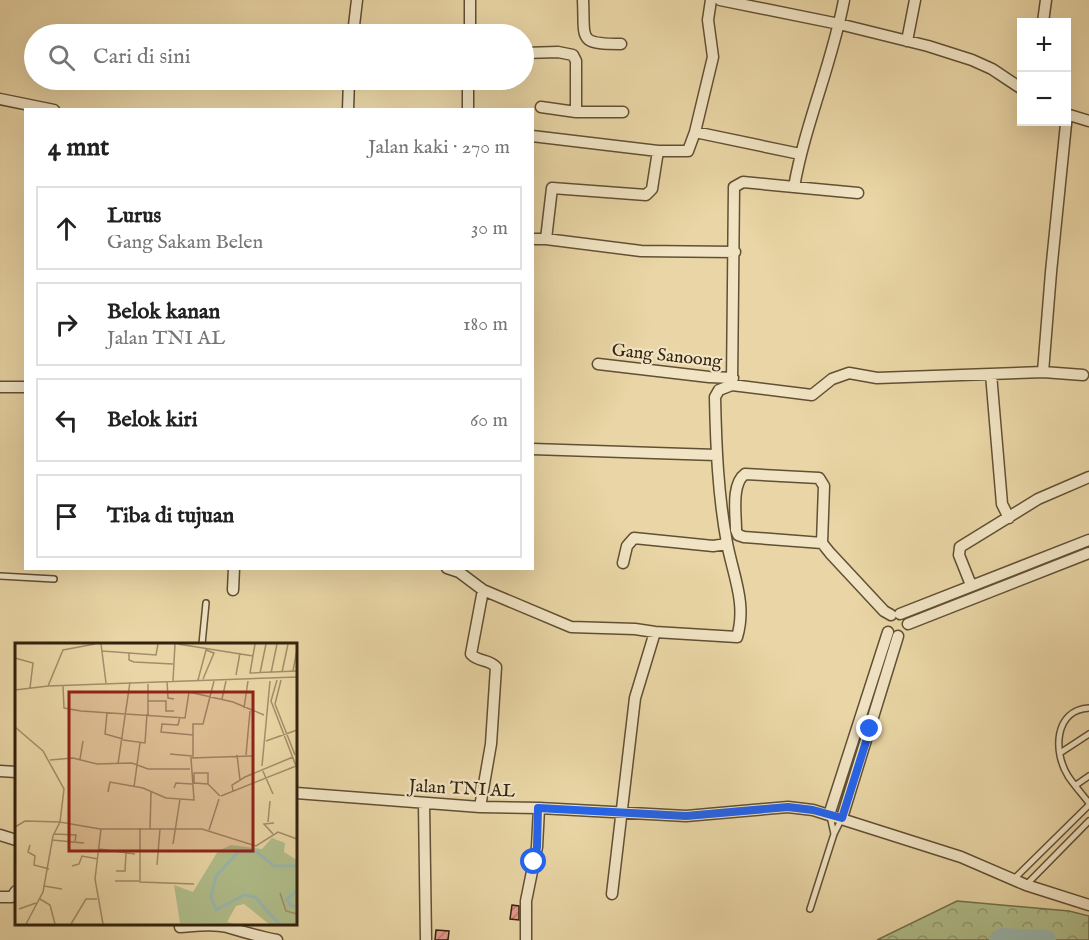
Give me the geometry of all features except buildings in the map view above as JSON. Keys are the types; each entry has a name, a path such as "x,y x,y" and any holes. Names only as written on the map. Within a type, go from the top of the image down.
{"street":[{"path":"354,24 357,0"},
{"path":"470,0 470,24"},
{"path":"583,0 584,33 588,39 594,44 621,44"},
{"path":"534,136 687,152 695,132 713,57 708,20 711,0"},
{"path":"720,0 839,24 907,41 972,60 992,69 1017,86"},
{"path":"794,188 800,154 844,0"},
{"path":"907,41 915,0"},
{"path":"1044,18 1046,0"},
{"path":"534,53 558,52 573,55 576,61 576,112"},
{"path":"348,90 348,108"},
{"path":"468,90 468,108"},
{"path":"0,99 44,108"},
{"path":"541,107 576,112 623,112"},
{"path":"1071,115 1089,121"},
{"path":"1043,372 1066,126"},
{"path":"695,132 800,154"},
{"path":"546,239 552,188 646,195 652,189 658,150"},
{"path":"453,570 483,590 572,627 635,629 737,638 741,624 739,586 727,544 716,455 715,397 719,390 732,381 734,187 743,182 858,193"},
{"path":"534,239 641,251 735,252"},
{"name":"Gang Sanoong","path":"598,364 700,376 812,395 832,379 849,374 877,378 1043,372 1083,375"},
{"path":"991,374 1002,504 1009,518"},
{"path":"0,387 24,387"},
{"path":"534,449 716,455"},
{"path":"822,543 738,535 736,530 737,488 740,477 745,474 819,478 824,486 822,543 830,554 891,614 905,617 908,624 906,631 893,634"},
{"path":"971,585 958,555 960,547 1038,499 1089,477"},
{"path":"623,563 627,546 634,538 713,546 727,544"},
{"path":"891,614 1089,540"},
{"path":"908,624 1089,553"},
{"path":"233,590 234,570"},
{"path":"480,807 491,744 496,667 491,662 477,659 471,654 483,590"},
{"path":"891,614 886,628 893,634"},
{"path":"612,894 635,698 655,632"},
{"path":"830,815 859,725 893,634"},
{"path":"842,818 870,729 893,634"},
{"path":"859,725 870,729"},
{"path":"0,771 15,772"},
{"name":"Jalan TNI AL","path":"297,793 480,807 686,816 788,807 842,818 961,857 1026,885 1089,905"},
{"path":"424,803 426,940"},
{"path":"526,940 526,901 537,847 538,808"},
{"path":"0,835 15,840"},
{"path":"0,897 12,897 15,892"},
{"path":"179,940 180,925 227,927 248,935 277,940"}],"lane":[{"path":"0,576 54,579"},
{"path":"202,643 206,603"},
{"path":"1014,879 1089,804 1067,774 1060,753 1060,730 1069,714 1089,708"},
{"path":"1060,753 1089,734"},
{"path":"1076,785 1089,776"},
{"path":"830,815 834,834"},
{"path":"810,909 834,834 842,818"},
{"path":"1026,885 1089,821"}],"green space":[{"path":"957,901 1069,911 1089,916 1089,940 877,940"}],"waterway":[{"path":"999,940 1002,938 1046,940"}],"route":[{"path":"534,862 537,847 538,808 686,816 788,807 813,810 842,818 870,729"}]}
